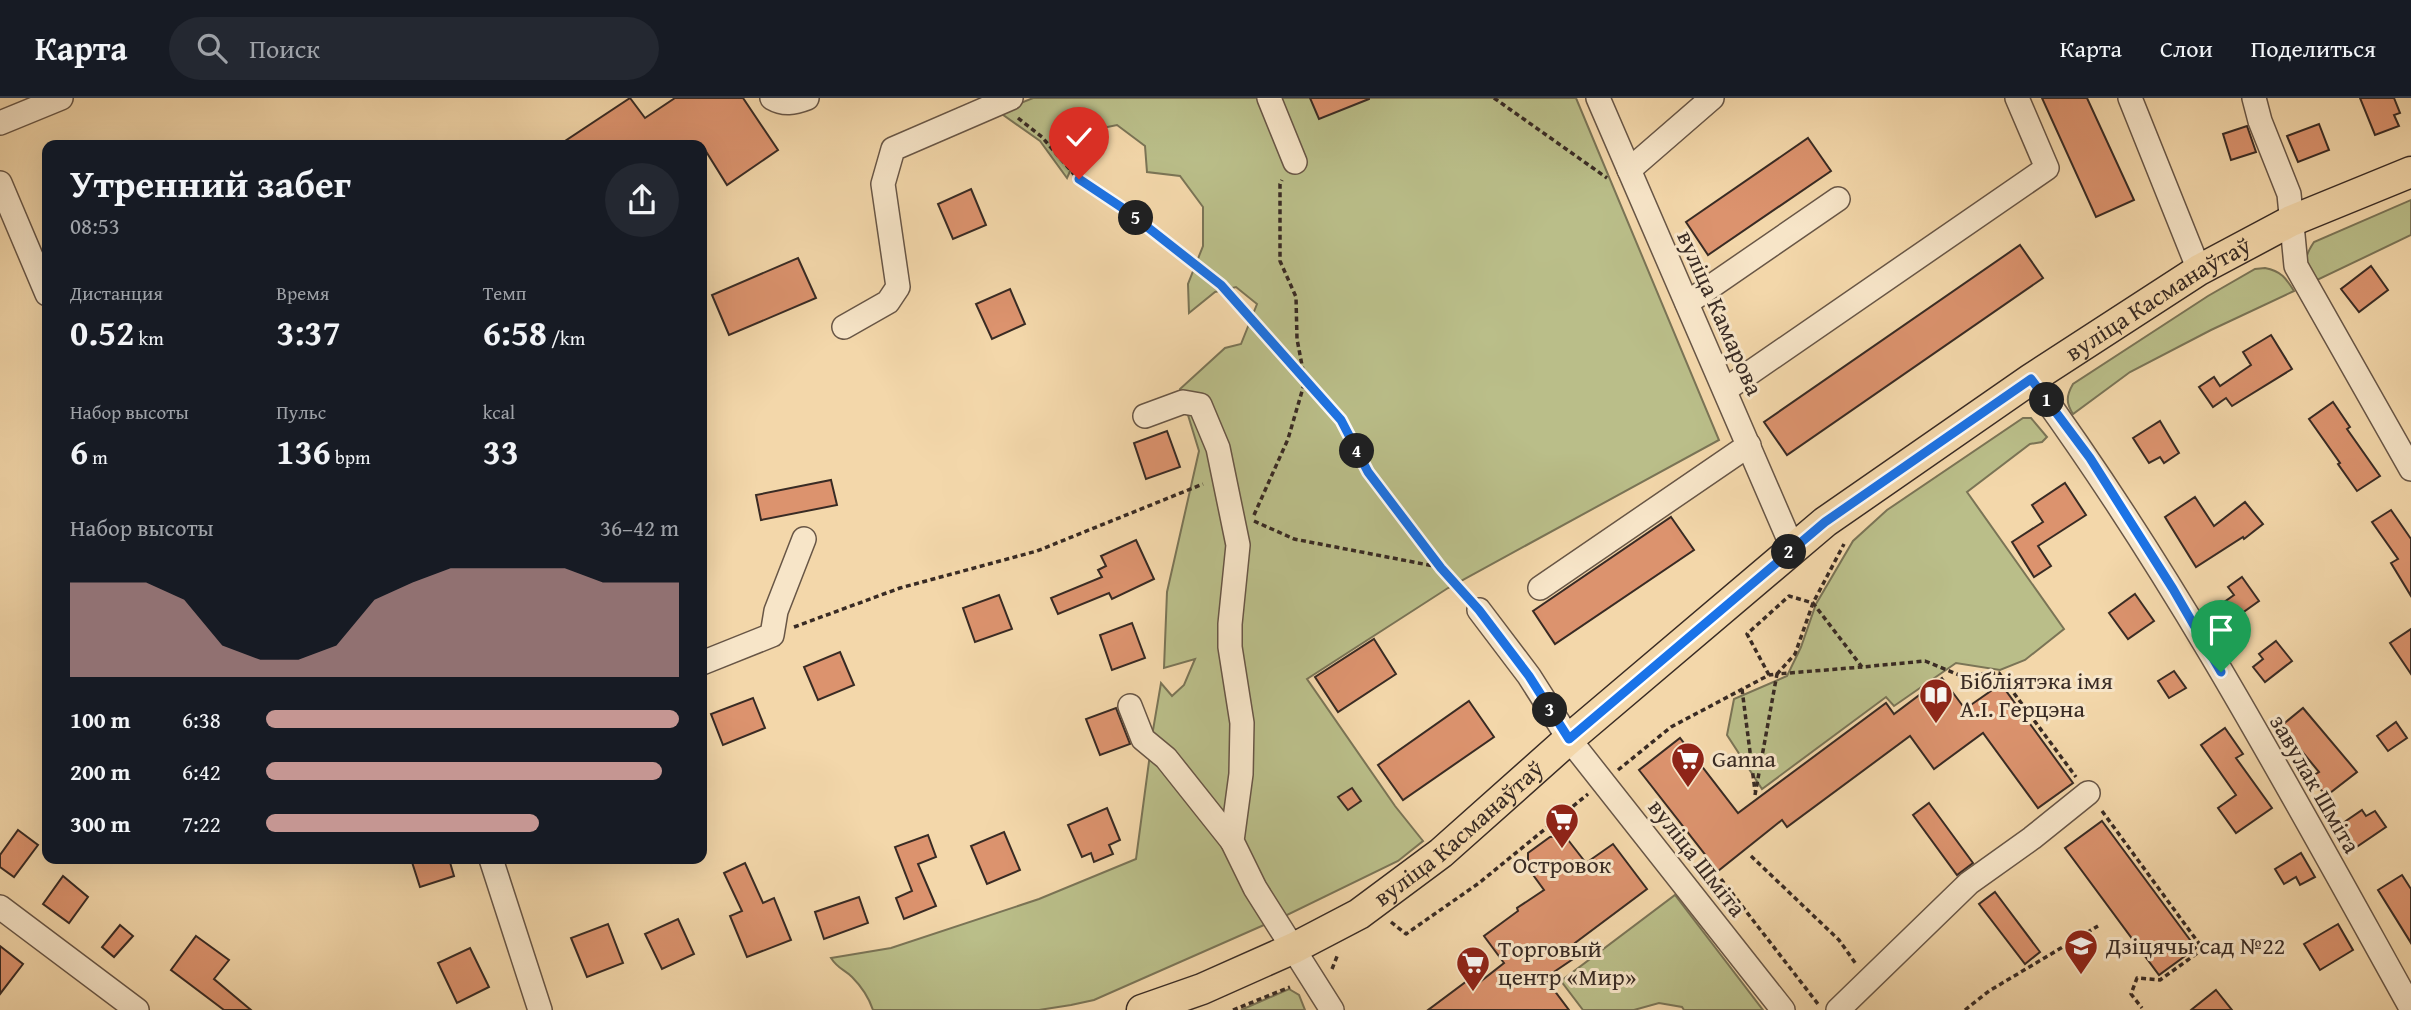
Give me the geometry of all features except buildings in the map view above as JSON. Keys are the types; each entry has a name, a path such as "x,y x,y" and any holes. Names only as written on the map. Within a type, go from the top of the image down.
{"main road":[{"name":"вуліца Касманаўтаў","path":"1142,1010 1202,989 1294,948 1359,914 1441,853 1569,739 1825,522 2031,379 2199,270 2291,221 2411,172"}],"street":[{"path":"0,123 61,98"},
{"path":"772,98 785,103 796,103 807,98"},
{"path":"1269,98 1295,162"},
{"path":"1620,176 1712,98"},
{"path":"1725,390 2047,168 2017,98"},
{"path":"2130,98 2199,270"},
{"path":"2254,98 2260,121 2289,194 2296,266 2302,281 2409,463"},
{"path":"844,327 888,302 898,286 883,184 893,149 1006,100"},
{"name":"вуліца Камарова","path":"1605,100 1620,176 1688,303 1793,549"},
{"path":"0,183 42,283"},
{"path":"1688,303 1838,199"},
{"name":"завулак Шміта","path":"2031,379 2090,458 2173,589 2411,1008"},
{"path":"1145,416 1183,402 1200,405 1218,449 1242,530 1230,624 1230,648 1242,723 1241,774 1232,841"},
{"path":"1540,587 1749,445"},
{"path":"707,661 772,635 776,611 804,539"},
{"name":"вуліца Шміта","path":"1479,610 1529,676 1569,739 1783,1010"},
{"path":"1130,706 1143,739 1166,758 1232,841 1255,888 1332,1010"},
{"path":"1838,1010 1969,883 2032,838 2088,793"},
{"path":"493,864 540,1010"},
{"path":"0,907 137,1010"}],"path":[{"path":"1494,98 1620,176"},
{"path":"1006,100 1079,179 1127,211 1221,285 1341,420 1368,472 1441,568 1479,610"},
{"path":"1295,162 1280,184 1280,261 1296,297 1297,339 1306,381 1288,439 1242,530 1441,568"},
{"path":"772,635 900,588 1037,551 1224,476"},
{"path":"1742,689 1755,795 1777,674 1795,654 1813,603 1844,544"},
{"path":"1769,675 1747,634 1789,596 1813,603 1862,667"},
{"path":"1390,921 1406,933 1479,883 1671,727 1769,675 1925,662 1959,675 1999,673 2203,949 2160,979 2137,978 2131,994 2142,1008"},
{"path":"1751,856 1839,940 1869,982"},
{"path":"1721,878 1823,1010"},
{"path":"1965,1010 1989,991 2098,926"},
{"path":"1233,1010 1289,986 1296,988 1314,979 1332,969 1335,958 1341,951"}],"green space":[{"path":"1033,98 1576,98 1719,440 1448,588 1307,679 1395,806 1423,841 1398,861 1285,916 1152,736 1161,683 1172,696 1184,685 1195,659 1164,668 1167,592 1199,451 1180,389 1225,348 1241,344 1257,304 1236,287 1215,292 1189,313 1188,284 1203,246 1203,207 1180,176 1147,172 1145,146 1117,125 1088,131 1067,178 1040,141 999,112"},
{"path":"2411,200 2411,235 2315,281 2306,262 2314,242"},
{"path":"2265,268 2282,276 2294,291 2130,372 2073,414 2068,399 2073,384 2208,296 2255,269"},
{"path":"2023,418 2031,418 2047,437 2042,442 2030,444 1967,492 2064,629 2025,660 2000,670 1956,663 1894,706 1886,697 1762,789 1727,735 1734,699 1787,676 1801,647 1816,604 1853,541 1887,510"},
{"path":"1150,754 1225,841 1266,915 1264,925 1094,1000 1039,1010 873,1010 859,984 831,958 891,948 1039,899 1136,859"},
{"path":"1675,895 1763,1010 1684,1010 1682,1007 1659,1003 1634,1010 1583,1010 1561,981"},
{"path":"1289,989 1299,995 1305,1010 1241,1010"}],"place":[{"name":"Бібліятэка імя А.І. Герцэна","path":"1936,725"},
{"name":"Ganna","path":"1688,789"},
{"name":"Островок","path":"1562,850"},
{"name":"Дзіцячы сад №22","path":"2081,976"},
{"name":"Торговый центр «Мир»","path":"1473,993"}],"route":[{"path":"1079,179 1127,211 1221,285 1341,420 1368,472 1441,568 1479,610 1529,676 1569,739 1825,522 2031,379 2090,458 2173,589 2221,672"}]}
